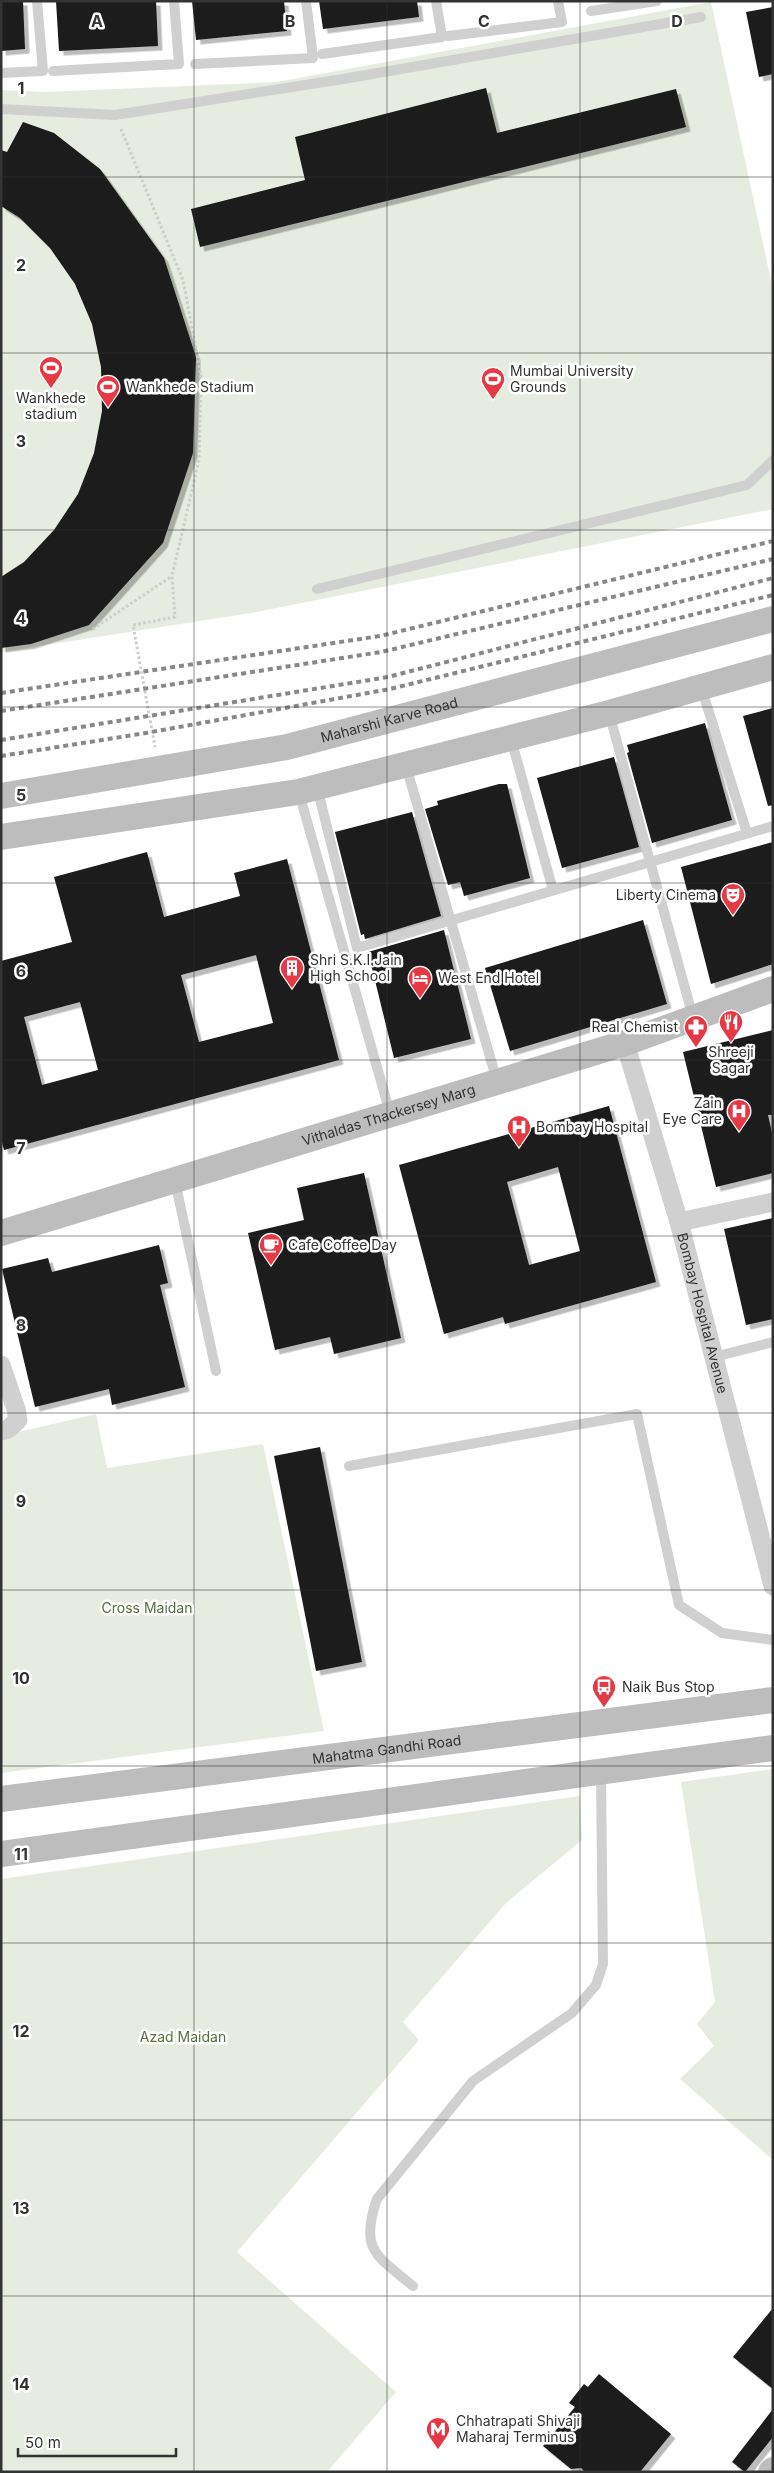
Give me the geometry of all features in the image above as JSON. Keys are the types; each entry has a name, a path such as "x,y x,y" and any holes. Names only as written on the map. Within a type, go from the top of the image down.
{"main road":[{"name":"Maharshi Karve Road","path":"1,796 287,747 773,619"},
{"path":"1,837 308,789 406,766 609,713 773,667"},
{"name":"Vithaldas Thackersey Marg","path":"1,1233 625,1043 773,989"},
{"name":"Mahatma Gandhi Road","path":"1,1799 773,1700"},
{"path":"1,1854 773,1748"}],"street":[{"name":"Bombay Hospital Avenue","path":"625,1043 679,1222 773,1586"},
{"path":"679,1222 773,1202"},
{"path":"1,1365 18,1420 8,1429 1,1431"}],"lane":[{"path":"1,73 43,71 37,1"},
{"path":"53,71 179,64 174,1"},
{"path":"195,64 313,58 306,1"},
{"path":"322,54 442,37 436,1"},
{"path":"448,36 562,22 558,1"},
{"path":"591,11 657,1"},
{"path":"1,109 114,115 352,77 701,17"},
{"path":"317,589 746,485 773,460"},
{"path":"701,687 748,833"},
{"path":"609,713 694,1018"},
{"path":"511,738 554,890"},
{"path":"406,766 497,1081"},
{"path":"308,789 357,948 773,826"},
{"path":"308,789 390,1114"},
{"path":"174,1180 216,1371"},
{"path":"714,1357 773,1342"},
{"path":"349,1466 636,1414 680,1605 722,1633 773,1640"},
{"path":"413,2286 376,2256 369,2235 370,2218 377,2199 473,2081 572,2012 596,1985 603,1964 601,1771"}],"path":[{"path":"114,115 183,280 201,376 199,460 172,576 175,617 134,625 156,750"},
{"path":"93,629 172,576"}],"green space":[{"name":"Mumbai University Grounds","path":"711,2 773,290 773,509 251,613 1,652 1,90 46,92 277,82"},
{"name":"Cross Maidan","path":"96,1414 107,1468 263,1444 324,1731 1,1773 1,1436"},
{"path":"773,1769 773,2160 680,2079 714,2046 697,2024 715,2002 681,1782"},
{"name":"Azad Maidan","path":"580,1796 582,1840 506,1903 403,2022 419,2040 237,2252 396,2392 327,2472 1,2472 1,1879"}],"building":[{"path":"1,1 23,1 25,49 1,51"},
{"path":"56,1 156,1 158,46 59,51"},
{"path":"192,1 284,1 287,31 196,40"},
{"path":"319,1 417,1 419,17 323,29"},
{"path":"773,7 773,74 759,77 746,12"},
{"path":"486,88 497,133 676,89 686,127 200,247 191,209 305,180 295,137"},
{"path":"23,122 54,133 100,169 164,258 196,357 193,453 163,543 89,625 31,644 1,648 1,577 24,562 54,530 78,494 94,453 102,411 101,367 92,324 75,284 50,248 20,218 1,206 1,150 7,152"},
{"path":"773,708 773,805 768,806 743,716"},
{"path":"705,723 732,820 652,843 627,753 629,752 627,745"},
{"path":"614,757 639,847 562,868 537,778"},
{"path":"499,784 507,784 530,878 464,896 460,882 448,885 425,809 438,805 437,801"},
{"path":"412,812 441,916 365,939 364,934 361,935 335,832"},
{"name":"Liberty Cinema","path":"773,842 773,964 711,984 681,867"},
{"path":"147,852 164,917 240,896 234,873 287,859 339,1060 4,1150 1,1139 1,961 72,942 54,877","holes":["256,955 273,1023 199,1042 181,975","80,1002 98,1070 42,1085 24,1017"]},
{"path":"643,920 667,1004 510,1051 485,968"},
{"name":"West End Hotel","path":"444,930 471,1039 394,1058 368,952"},
{"path":"773,1030 773,1115 768,1115 773,1137 773,1173 716,1187 683,1052"},
{"path":"609,1106 656,1282 505,1324 503,1317 444,1334 399,1165","holes":["558,1167 580,1251 529,1265 507,1182"]},
{"path":"364,1173 401,1338 334,1354 330,1337 275,1350 248,1233 304,1220 297,1188"},
{"path":"773,1218 773,1319 746,1325 724,1229"},
{"path":"159,1245 168,1283 160,1285 185,1387 112,1405 109,1389 35,1407 2,1269 48,1258 52,1272"},
{"path":"320,1447 362,1662 316,1671 274,1456"},
{"path":"773,2308 773,2389 733,2357"},
{"path":"599,2374 671,2434 640,2472 585,2472 581,2468 571,2469 543,2446 575,2407 569,2403 584,2384 588,2387"},
{"path":"773,2409 773,2437 745,2472 732,2462"}],"railway":[{"path":"1,693 380,636 773,541"},
{"path":"1,711 381,652 773,559"},
{"path":"1,740 388,677 773,578"},
{"path":"1,756 146,733 390,689 773,595"}],"place":[{"name":"Wankhede stadium","path":"51,389"},
{"name":"Mumbai University Grounds","path":"493,400"},
{"name":"Wankhede Stadium","path":"108,408"},
{"name":"Liberty Cinema","path":"733,916"},
{"name":"Shri S.K.I.Jain High School","path":"292,989"},
{"name":"West End Hotel","path":"420,999"},
{"name":"Shreeji Sagar","path":"731,1043"},
{"name":"Real Chemist","path":"696,1048"},
{"name":"Zain Eye Care","path":"739,1132"},
{"name":"Bombay Hospital","path":"519,1148"},
{"name":"Cafe Coffee Day","path":"271,1266"},
{"name":"Naik Bus Stop","path":"604,1708"},
{"name":"Chhatrapati Shivaji Maharaj Terminus","path":"438,2450"}]}
